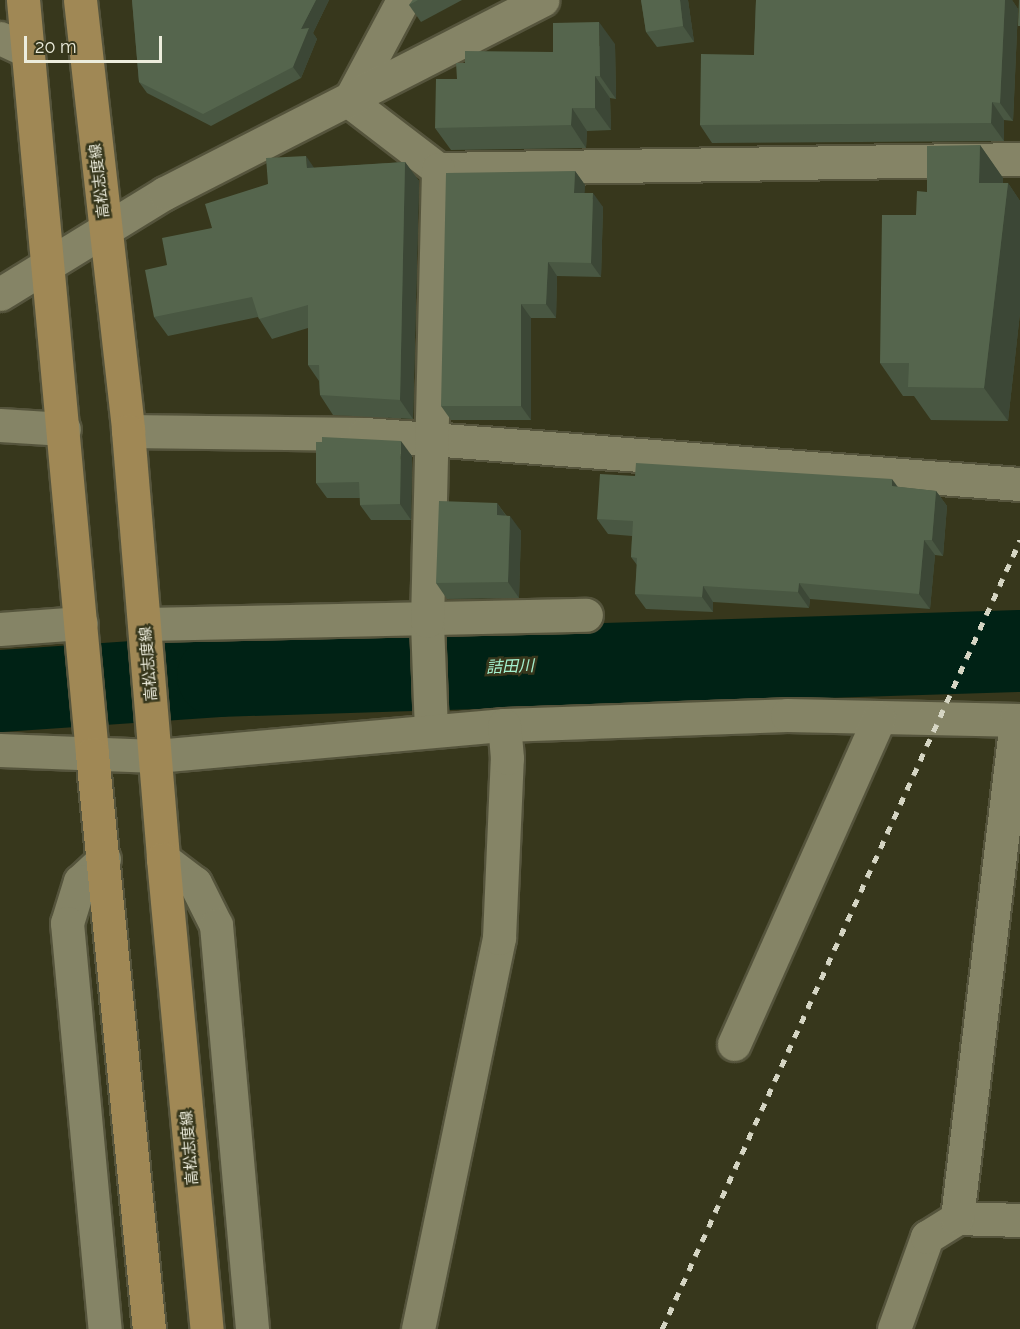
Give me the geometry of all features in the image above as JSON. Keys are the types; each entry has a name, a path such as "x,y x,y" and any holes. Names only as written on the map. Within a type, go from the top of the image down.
{"main road":[{"path":"23,0 14,44 49,263 91,745 149,1329"},
{"name":"高松志度線","path":"80,0 128,431 147,632 163,859 207,1329"}],"street":[{"path":"349,101 402,0"},
{"path":"0,294 165,193 349,101 542,0"},
{"path":"349,101 438,169 1020,159"},
{"path":"431,731 427,621 438,169"},
{"path":"0,426 64,429"},
{"path":"128,431 365,434 1020,484"},
{"path":"147,632 586,615"},
{"path":"0,629 82,634"},
{"path":"0,750 91,745 156,745 431,731 504,725 787,715 879,719 1018,720 957,1218"},
{"path":"734,1044 879,719"},
{"path":"418,1329 499,938 507,758 504,725"},
{"path":"104,859 80,881 67,923 105,1329"},
{"path":"163,859 195,883 216,925 252,1329"},
{"path":"894,1329 927,1237 957,1218 1020,1220"}],"building":[{"path":"132,0 316,0 301,29 309,28 293,67 203,114 139,82"},
{"path":"641,0 680,0 683,26 646,32"},
{"path":"756,0 1005,0 1000,103 992,102 991,123 700,125 701,54 754,55"},
{"path":"1019,0 1020,26 1018,26"},
{"path":"599,22 600,76 595,76 595,108 572,108 571,125 435,128 436,79 457,79 456,63 465,63 465,51 553,52 553,23"},
{"path":"980,145 979,183 1008,183 984,388 908,387 909,363 880,363 882,215 916,215 917,191 927,192 927,146"},
{"path":"306,156 307,168 405,162 400,400 320,395 319,365 308,365 308,305 259,319 252,297 154,317 145,270 167,265 162,238 212,228 205,204 268,184 266,158"},
{"path":"575,171 574,193 593,193 591,263 548,262 546,304 521,304 521,406 441,406 446,173"},
{"path":"322,437 401,441 400,504 360,505 359,482 316,483 316,442 322,442"},
{"path":"636,463 892,479 892,486 936,491 932,540 924,540 919,594 799,583 798,592 703,586 702,597 635,594 637,558 631,557 633,521 597,519 600,474 635,476"},
{"path":"439,501 497,503 497,515 510,516 508,582 436,583"}],"waterway":[{"name":"詰田川","path":"0,691 218,676 1020,651"}],"railway":[{"path":"662,1329 1020,540"}]}
